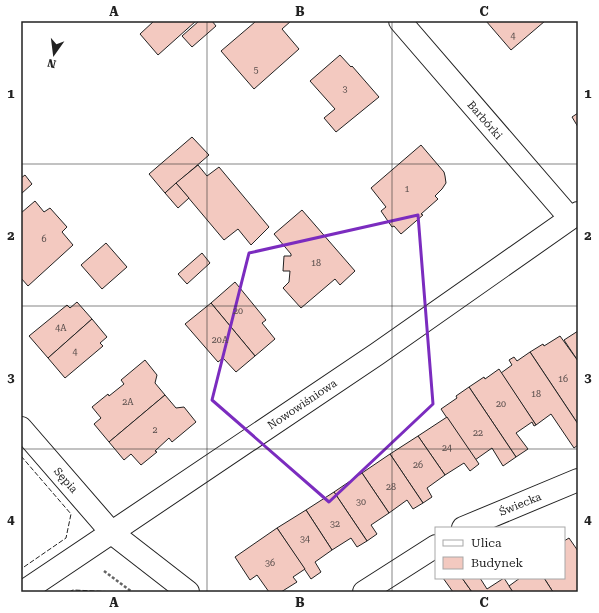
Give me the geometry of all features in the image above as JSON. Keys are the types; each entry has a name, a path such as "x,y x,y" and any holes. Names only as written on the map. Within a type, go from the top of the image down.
{"street":[{"name":"Barbórki","path":"400,21 574,216"},
{"name":"Nowowiśniowa","path":"23,592 377,354 574,216"},
{"name":"Sępia","path":"21,428 112,533 188,592"},
{"name":"Świecka","path":"465,527 578,480"},
{"path":"364,592 435,547"}],"highlighted area":[{"path":"418,215 433,404 329,502 212,400 249,253"}],"building":[{"path":"154,21 196,21 158,55 140,34"},
{"path":"199,21 212,21 216,26 192,47 182,36"},
{"path":"254,21 291,21 282,29 299,49 254,89 221,51 255,22"},
{"path":"486,21 545,21 511,50"},
{"path":"340,55 351,67 352,66 379,97 336,132 324,118 335,109 310,81"},
{"path":"578,113 578,127 572,117"},
{"path":"192,137 209,155 165,193 149,174"},
{"path":"421,145 444,172 446,183 435,196 438,199 421,214 423,215 401,234 394,226 392,227 381,211 386,207 371,188"},
{"path":"198,165 207,176 219,167 269,227 251,245 238,229 224,240 176,183"},
{"path":"25,175 32,184 21,194 21,178"},
{"path":"176,183 189,198 178,208 165,193"},
{"path":"35,201 44,212 50,208 67,227 62,232 73,245 28,286 21,278 21,213"},
{"path":"302,210 355,271 340,285 335,279 301,308 283,288 289,282 290,271 283,271 284,256 291,256 291,254 274,234"},
{"path":"106,243 127,267 102,289 81,265"},
{"path":"202,253 210,263 187,284 178,274"},
{"path":"235,282 266,320 262,323 275,339 255,356 211,303"},
{"path":"77,302 92,319 48,358 29,336 67,305 70,308"},
{"path":"211,303 255,356 236,372 223,358 218,362 185,324"},
{"path":"92,319 107,337 100,343 103,346 65,378 48,358"},
{"path":"578,331 578,361 564,340"},
{"path":"560,336 578,361 578,424 530,352 543,344 544,346"},
{"path":"530,352 578,424 578,445 574,448 551,414 536,425 501,373 512,365 509,360 514,357 517,361"},
{"path":"145,360 157,375 155,383 165,395 109,442 94,424 101,418 92,407 108,394 109,396 124,384 121,380"},
{"path":"499,369 536,425 534,426 532,422 516,433 528,449 516,457 469,387 484,377 485,379"},
{"path":"469,387 516,457 503,466 492,448 475,460 441,409 457,398 456,396"},
{"path":"165,395 176,408 184,407 196,422 172,442 169,438 155,451 157,452 141,465 131,454 124,460 109,442"},
{"path":"447,417 479,464 470,471 464,463 445,475 418,436"},
{"path":"418,436 445,475 427,488 432,497 423,503 390,454"},
{"path":"390,454 423,503 413,509 407,500 389,513 362,473"},
{"path":"362,473 389,513 371,525 377,534 367,541 334,492"},
{"path":"334,492 367,541 357,547 351,538 332,550 306,510"},
{"path":"306,510 332,550 315,562 321,572 311,579 277,528"},
{"path":"277,528 305,569 293,577 297,582 281,592 269,592 257,575 250,580 235,557"},
{"path":"569,538 578,551 578,592 553,592 545,579 565,579 565,540"},
{"path":"444,579 463,579 472,592 453,592"},
{"path":"463,579 481,579 487,589 505,579 513,592 472,592"},
{"path":"519,579 545,579 553,592 513,592 509,586"}],"fence":[{"path":"21,456 71,514 66,538 21,569"},
{"path":"69,592 73,590 117,592"}]}
